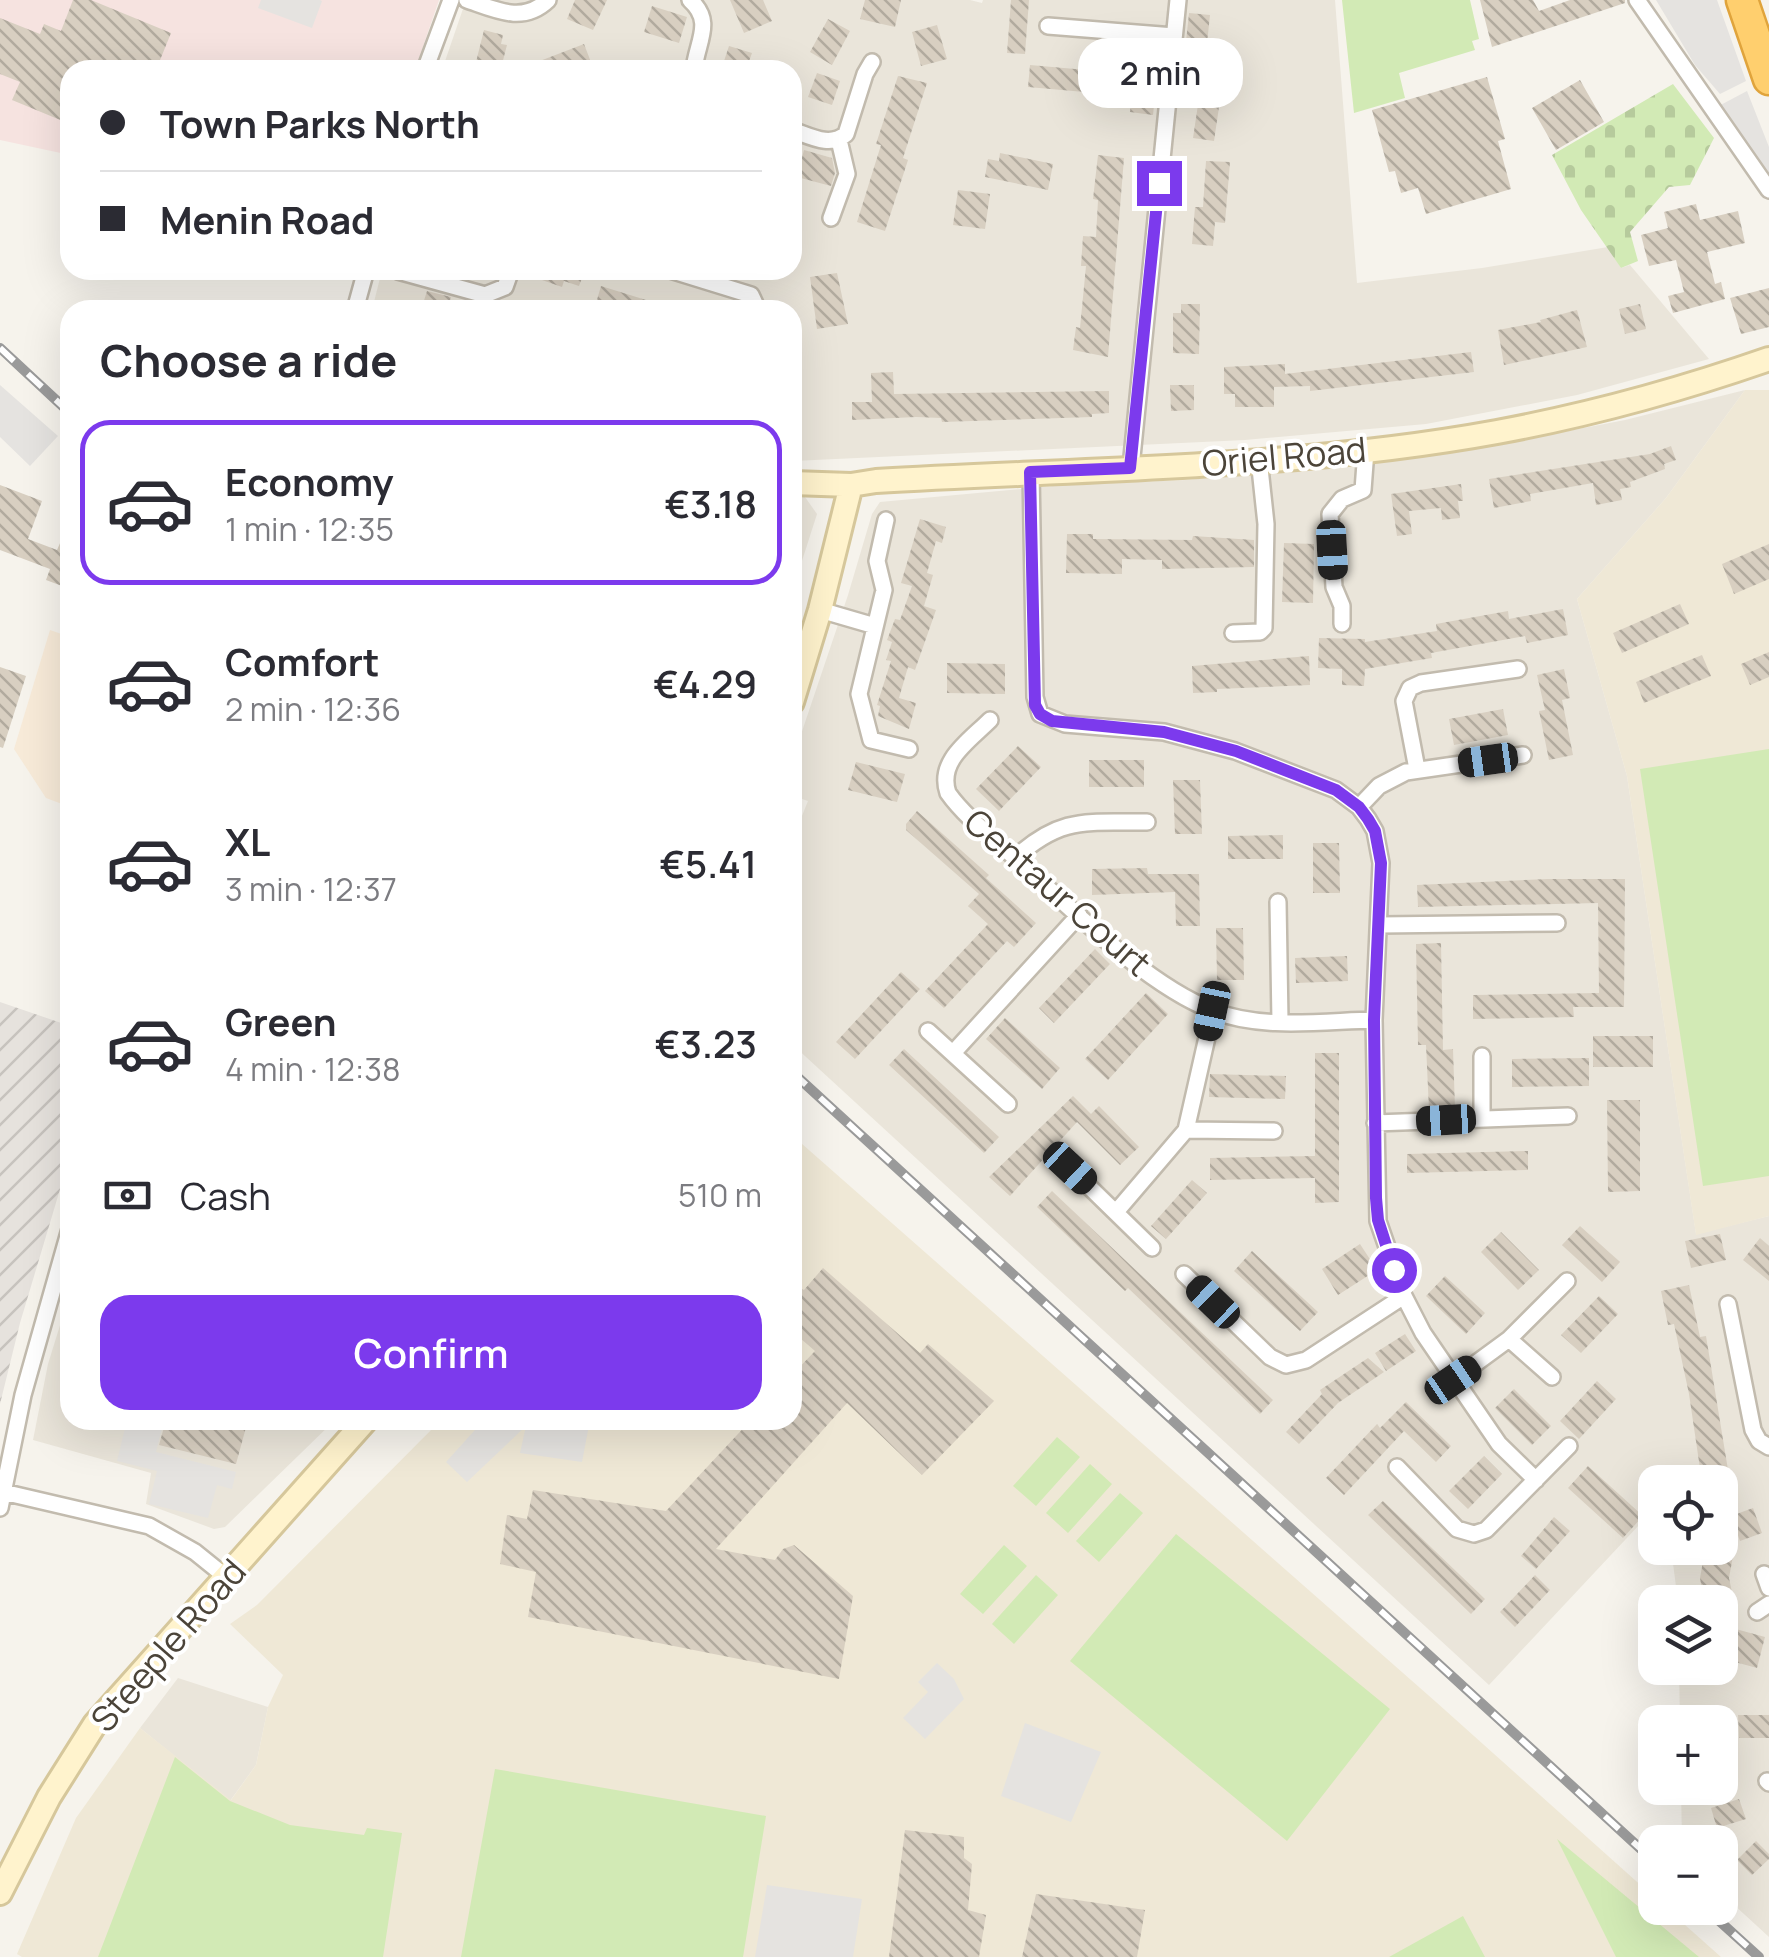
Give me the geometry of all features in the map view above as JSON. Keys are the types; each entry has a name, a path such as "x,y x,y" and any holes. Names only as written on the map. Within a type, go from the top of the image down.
{"highway":[{"path":"1742,0 1769,80"}],"street":[{"path":"429,60 451,0"},
{"path":"467,0 518,15 531,12 548,0"},
{"path":"690,0 704,18 696,60"},
{"path":"1130,468 1178,0"},
{"path":"1637,0 1769,190"},
{"path":"1048,26 1174,36"},
{"path":"802,133 828,142 846,134 872,62"},
{"path":"830,218 847,174 839,140"},
{"path":"430,280 484,295 504,287 507,280"},
{"path":"702,280 752,296 754,300"},
{"name":"Oriel Road","path":"802,484 851,485 1366,450 1496,432 1612,407 1768,360"},
{"path":"1342,624 1342,606 1334,587 1330,514 1342,499 1364,490 1366,450"},
{"path":"1233,633 1256,633 1264,628 1266,524 1259,459"},
{"path":"1030,472 1035,698 1040,714 1065,724 1164,732 1217,746 1336,790 1359,807 1375,831 1380,848 1374,1020 1378,1220 1404,1296 1453,1380 1499,1444 1536,1480"},
{"path":"802,669 851,485"},
{"path":"886,520 877,557 884,590 858,700 871,740 908,749"},
{"path":"820,610 875,626"},
{"path":"1417,769 1404,701 1410,688 1420,683 1518,669"},
{"name":"Centaur Court","path":"990,720 947,764 944,782 955,802 1139,965 1212,1011 1231,1016 1280,1021 1374,1020"},
{"path":"1359,807 1387,780 1417,769 1522,755"},
{"path":"1016,858 1045,833 1062,826 1147,822"},
{"path":"1278,902 1280,1021"},
{"path":"953,1053 1079,915"},
{"path":"1380,924 1557,923"},
{"path":"1116,1212 1186,1130 1212,1011"},
{"path":"928,1031 1008,1104"},
{"path":"1482,1056 1482,1118"},
{"path":"1375,1123 1568,1116"},
{"path":"1186,1130 1274,1131"},
{"path":"1070,1168 1152,1248"},
{"path":"60,1264 23,1395 2,1500 149,1526 195,1552 226,1577"},
{"path":"1184,1274 1270,1358 1286,1365 1306,1360 1404,1296"},
{"path":"1453,1380 1509,1339 1567,1282"},
{"path":"1728,1304 1753,1430 1769,1447"},
{"path":"1509,1339 1552,1377"},
{"name":"Steeple Road","path":"0,1891 49,1797 95,1724 357,1430"},
{"path":"1397,1468 1457,1529 1474,1534 1486,1530 1569,1446"}],"shaded area":[{"path":"0,0 439,0 418,60 60,60 60,153 0,140"},
{"path":"261,0 322,1 312,28 258,8"},
{"path":"466,0 1335,0 1357,283 1608,247 1621,268 1630,265 1709,359 1577,395 1426,424 1245,440 802,461 802,300 374,300 380,280 802,280 802,60 445,60"},
{"path":"1656,0 1717,0 1746,81 1720,94 1695,65"},
{"path":"1747,91 1769,147 1769,190 1713,109"},
{"path":"0,385 58,436 30,466 0,437"},
{"path":"1745,390 1666,498 1577,599 1627,776 1696,1234 1769,1216 1769,1937 1738,1909 1738,1825 1682,1825 1681,1805 1738,1805 1738,1705 1680,1705 1679,1685 1738,1685 1738,1585 1676,1585 1673,1565 1738,1565 1738,1465 1638,1465 1638,1526 1489,1685 802,1053 802,816 808,801 802,799 802,731 872,514 880,502 1064,485 1351,467 1625,420"},
{"path":"1745,390 1769,390 1769,1216 1696,1235 1627,776 1577,599 1666,498"},
{"path":"802,497 817,514 802,561"},
{"path":"50,630 60,634 60,803 46,798 14,749"},
{"path":"0,1002 60,1023 60,1189 0,1404"},
{"path":"802,1144 1638,1883 1638,1925 1685,1925 1721,1957 17,1954 76,1818 140,1728 231,1800 256,1765 268,1707 283,1675 230,1624 257,1605 431,1430 802,1430"},
{"path":"60,1325 60,1430 325,1430 225,1527 214,1529 146,1504 151,1473 33,1440"},
{"path":"125,1430 162,1430 156,1452 236,1472 232,1489 217,1485 208,1518 149,1504 157,1471 117,1461"},
{"path":"475,1430 522,1430 467,1482 446,1462"},
{"path":"525,1430 588,1430 582,1462 520,1453"},
{"path":"937,1663 954,1679 964,1699 925,1739 903,1718 928,1692 918,1682"},
{"path":"178,1678 268,1707 256,1765 230,1801 140,1728"},
{"path":"1025,1723 1101,1752 1071,1822 1001,1796"},
{"path":"767,1885 862,1899 853,1957 755,1957"}],"green space":[{"path":"1342,0 1470,0 1479,39 1472,41 1475,50 1399,73 1405,98 1354,113"},
{"path":"1673,84 1714,138 1690,185 1669,187 1630,232 1638,261 1621,268 1581,210 1552,155"},
{"path":"1769,749 1769,1176 1703,1186 1640,769"},
{"path":"1057,1437 1080,1457 1036,1506 1013,1486"},
{"path":"1090,1464 1112,1484 1068,1533 1046,1513"},
{"path":"1120,1493 1143,1513 1099,1562 1076,1541"},
{"path":"1176,1534 1390,1709 1287,1841 1070,1661"},
{"path":"1004,1545 1027,1566 983,1614 960,1594"},
{"path":"1036,1575 1058,1595 1014,1644 992,1624"},
{"path":"175,1757 230,1801 290,1825 364,1835 367,1828 402,1833 383,1957 98,1957"},
{"path":"495,1769 766,1816 743,1957 461,1957"},
{"path":"1557,1839 1638,1906 1638,1925 1660,1925 1699,1957 1616,1957"},
{"path":"1463,1916 1485,1957 1389,1957"}],"building":[{"path":"73,0 91,0 171,33 160,60 60,60 60,120 12,100 20,82 0,74 0,18 40,34 44,24 61,31"},
{"path":"575,0 607,0 593,30 567,19"},
{"path":"730,0 763,0 772,21 744,33"},
{"path":"865,0 901,0 895,27 860,19"},
{"path":"1011,0 1029,0 1025,54 1007,53"},
{"path":"1480,0 1533,0 1539,11 1570,0 1625,3 1492,47"},
{"path":"652,6 687,17 679,43 644,32"},
{"path":"1189,13 1210,15 1204,72 1183,70"},
{"path":"828,19 850,31 832,65 810,52"},
{"path":"937,25 947,59 921,66 912,32"},
{"path":"484,30 503,35 501,44 507,45 503,60 476,60"},
{"path":"584,44 590,60 542,60"},
{"path":"729,46 752,53 750,60 724,60"},
{"path":"1030,65 1120,73 1118,95 1028,87"},
{"path":"817,73 840,81 832,105 808,97"},
{"path":"898,76 927,83 885,231 857,222"},
{"path":"1487,77 1505,139 1498,141 1511,189 1426,214 1418,188 1401,193 1395,171 1389,172 1372,110"},
{"path":"1202,78 1223,80 1214,141 1193,138"},
{"path":"1580,80 1604,122 1556,150 1532,108"},
{"path":"1133,84 1156,86 1153,115 1130,112"},
{"path":"804,150 832,158 835,173 831,186 802,178"},
{"path":"1000,153 1053,164 1048,190 985,177 988,159 999,161"},
{"path":"1098,155 1124,158 1108,357 1073,350 1076,327 1080,328 1086,266 1081,266 1083,236 1096,237 1098,200 1093,199"},
{"path":"1206,161 1230,162 1225,223 1215,222 1213,246 1192,244 1195,207 1203,207"},
{"path":"958,190 990,194 985,229 953,225"},
{"path":"1696,204 1700,220 1738,211 1745,243 1707,252 1715,284 1721,282 1725,299 1673,313 1668,296 1684,292 1676,260 1649,266 1641,235 1668,228 1664,212"},
{"path":"837,273 848,324 817,329 810,277"},
{"path":"542,280 581,280 579,286 564,281 562,287"},
{"path":"601,286 646,300 597,300"},
{"path":"1769,288 1769,327 1741,334 1730,298"},
{"path":"427,291 451,297 450,300 424,300"},
{"path":"1181,304 1200,304 1199,354 1173,353 1173,313 1181,313"},
{"path":"1640,304 1646,329 1625,334 1619,309"},
{"path":"1577,310 1587,347 1504,365 1498,330"},
{"path":"1471,352 1474,372 1310,391 1310,386 1274,387 1274,407 1235,407 1235,394 1224,394 1224,367 1285,364 1285,374"},
{"path":"893,372 894,394 1109,391 1109,413 1092,417 942,422 941,418 916,417 852,420 852,402 872,402 871,373"},
{"path":"1170,385 1194,385 1194,410 1171,411"},
{"path":"1671,446 1676,460 1664,464 1665,469 1630,482 1631,487 1620,489 1622,500 1596,505 1593,483 1530,494 1531,501 1494,508 1489,479 1650,454"},
{"path":"1461,484 1460,518 1442,520 1441,508 1409,511 1412,534 1397,536 1391,494"},
{"path":"0,485 42,501 28,539 57,550 60,543 60,585 46,580 50,569 0,550"},
{"path":"920,519 946,527 942,543 936,541 927,573 933,575 924,606 936,610 915,670 908,667 899,698 916,703 909,729 878,716 877,705 891,661 886,660 892,642 887,640 895,619 900,620 912,586 901,583"},
{"path":"1067,534 1093,534 1093,539 1192,540 1193,536 1254,540 1254,567 1162,569 1162,560 1122,559 1122,574 1066,573"},
{"path":"1284,543 1314,544 1313,603 1282,602"},
{"path":"1769,544 1769,579 1734,594 1722,564"},
{"path":"1680,604 1689,624 1622,653 1613,633"},
{"path":"1563,609 1568,635 1527,643 1525,636 1365,669 1364,686 1342,685 1342,669 1318,668 1319,638 1365,642 1437,631 1436,624 1508,611 1509,619"},
{"path":"1769,652 1769,677 1750,685 1741,664"},
{"path":"1702,655 1711,676 1644,703 1636,682"},
{"path":"1309,656 1310,685 1193,693 1192,666"},
{"path":"947,663 1005,664 1005,694 947,693"},
{"path":"0,667 26,676 3,748 0,747"},
{"path":"1564,669 1570,698 1562,700 1573,755 1549,760 1539,711 1545,710 1537,675"},
{"path":"1503,709 1508,735 1454,745 1449,719"},
{"path":"1018,746 1041,767 999,811 976,789"},
{"path":"1089,760 1144,760 1144,787 1089,787"},
{"path":"856,762 905,774 897,802 848,790"},
{"path":"1173,780 1200,780 1202,834 1175,834"},
{"path":"917,811 1036,923 1014,947 1007,941 944,1008 925,991 988,924 968,906 979,894 906,830 906,824"},
{"path":"1283,835 1283,859 1228,859 1228,836"},
{"path":"1313,843 1339,843 1340,893 1313,893"},
{"path":"1147,868 1148,874 1199,874 1200,926 1176,926 1175,892 1092,895 1092,869"},
{"path":"1625,879 1624,1007 1573,1007 1574,1017 1473,1019 1473,995 1599,993 1598,903 1418,907 1417,885"},
{"path":"1216,928 1243,928 1244,980 1217,980"},
{"path":"1441,943 1443,1050 1453,1049 1455,1109 1429,1110 1426,1045 1418,1045 1416,944"},
{"path":"1095,949 1110,964 1054,1023 1039,1008"},
{"path":"1347,956 1348,981 1296,983 1295,958"},
{"path":"901,972 920,989 855,1059 836,1042"},
{"path":"1146,993 1168,1014 1108,1080 1085,1059"},
{"path":"1005,1018 1060,1068 1042,1089 986,1039"},
{"path":"1593,1036 1653,1036 1653,1067 1593,1067"},
{"path":"904,1049 999,1137 984,1153 889,1065"},
{"path":"1315,1053 1339,1053 1339,1202 1315,1203 1315,1178 1210,1180 1210,1158 1315,1156"},
{"path":"1589,1058 1589,1086 1512,1087 1512,1059"},
{"path":"1210,1074 1286,1076 1285,1099 1209,1097"},
{"path":"1073,1096 1091,1114 1099,1106 1139,1147 1120,1165 1077,1122 1010,1196 989,1177"},
{"path":"1607,1100 1640,1100 1640,1191 1608,1192"},
{"path":"1528,1151 1528,1170 1407,1173 1407,1154"},
{"path":"1192,1180 1207,1193 1166,1239 1151,1226"},
{"path":"1052,1191 1273,1400 1260,1414 1037,1207"},
{"path":"1580,1226 1620,1262 1602,1282 1562,1245"},
{"path":"1501,1232 1539,1270 1518,1290 1481,1252"},
{"path":"1720,1234 1726,1260 1691,1268 1685,1241"},
{"path":"1760,1238 1769,1246 1769,1281 1743,1260"},
{"path":"1360,1244 1377,1270 1338,1295 1322,1269"},
{"path":"1252,1251 1318,1312 1300,1331 1234,1271"},
{"path":"823,1268 920,1353 928,1344 994,1401 922,1475 847,1403 716,1549 775,1560 783,1549 794,1545 853,1596 839,1679 528,1617 536,1572 500,1564 507,1515 527,1519 533,1490 666,1511 742,1430 802,1430 802,1365 815,1351 802,1340 804,1290"},
{"path":"1445,1276 1485,1313 1466,1334 1426,1296"},
{"path":"1689,1285 1700,1337 1706,1336 1727,1465 1699,1465 1674,1324 1668,1325 1661,1291"},
{"path":"1599,1296 1618,1314 1581,1353 1561,1335"},
{"path":"1405,1334 1416,1351 1386,1371 1375,1353"},
{"path":"1368,1358 1384,1372 1338,1403 1299,1444 1286,1432 1322,1394 1320,1390"},
{"path":"1597,1381 1616,1399 1579,1439 1560,1421"},
{"path":"1514,1389 1551,1426 1532,1445 1495,1408"},
{"path":"1406,1402 1451,1446 1436,1462 1404,1431 1344,1495 1326,1478 1377,1424 1380,1428"},
{"path":"163,1430 245,1430 236,1464 159,1445"},
{"path":"1484,1456 1502,1474 1468,1509 1449,1491"},
{"path":"1588,1466 1638,1511 1638,1522 1623,1538 1568,1488"},
{"path":"1383,1501 1485,1599 1471,1614 1368,1515"},
{"path":"1753,1508 1762,1533 1740,1541 1738,1513"},
{"path":"1554,1517 1570,1531 1536,1569 1521,1556"},
{"path":"1702,1565 1731,1565 1730,1585 1701,1585"},
{"path":"1535,1575 1550,1590 1515,1627 1500,1612"},
{"path":"1738,1630 1765,1637 1757,1668 1738,1663"},
{"path":"1738,1715 1769,1715 1769,1738 1739,1738"},
{"path":"1738,1799 1746,1819 1716,1825 1711,1808 1738,1805"},
{"path":"905,1830 964,1837 964,1858 972,1864 968,1910 986,1915 979,1957 889,1957"},
{"path":"1756,1841 1769,1854 1769,1859 1752,1875 1738,1859"},
{"path":"1036,1894 1145,1910 1137,1957 1022,1957"}],"railway":[{"path":"0,348 60,404"},
{"path":"802,1081 1638,1846"},
{"path":"1724,1925 1759,1957"}],"route":[{"path":"1159,183 1130,468 1030,472 1035,705 1040,714 1065,724 1164,732 1236,751 1336,790 1368,819 1375,831 1381,863 1374,1020 1376,1198 1378,1220 1394,1270"}]}
